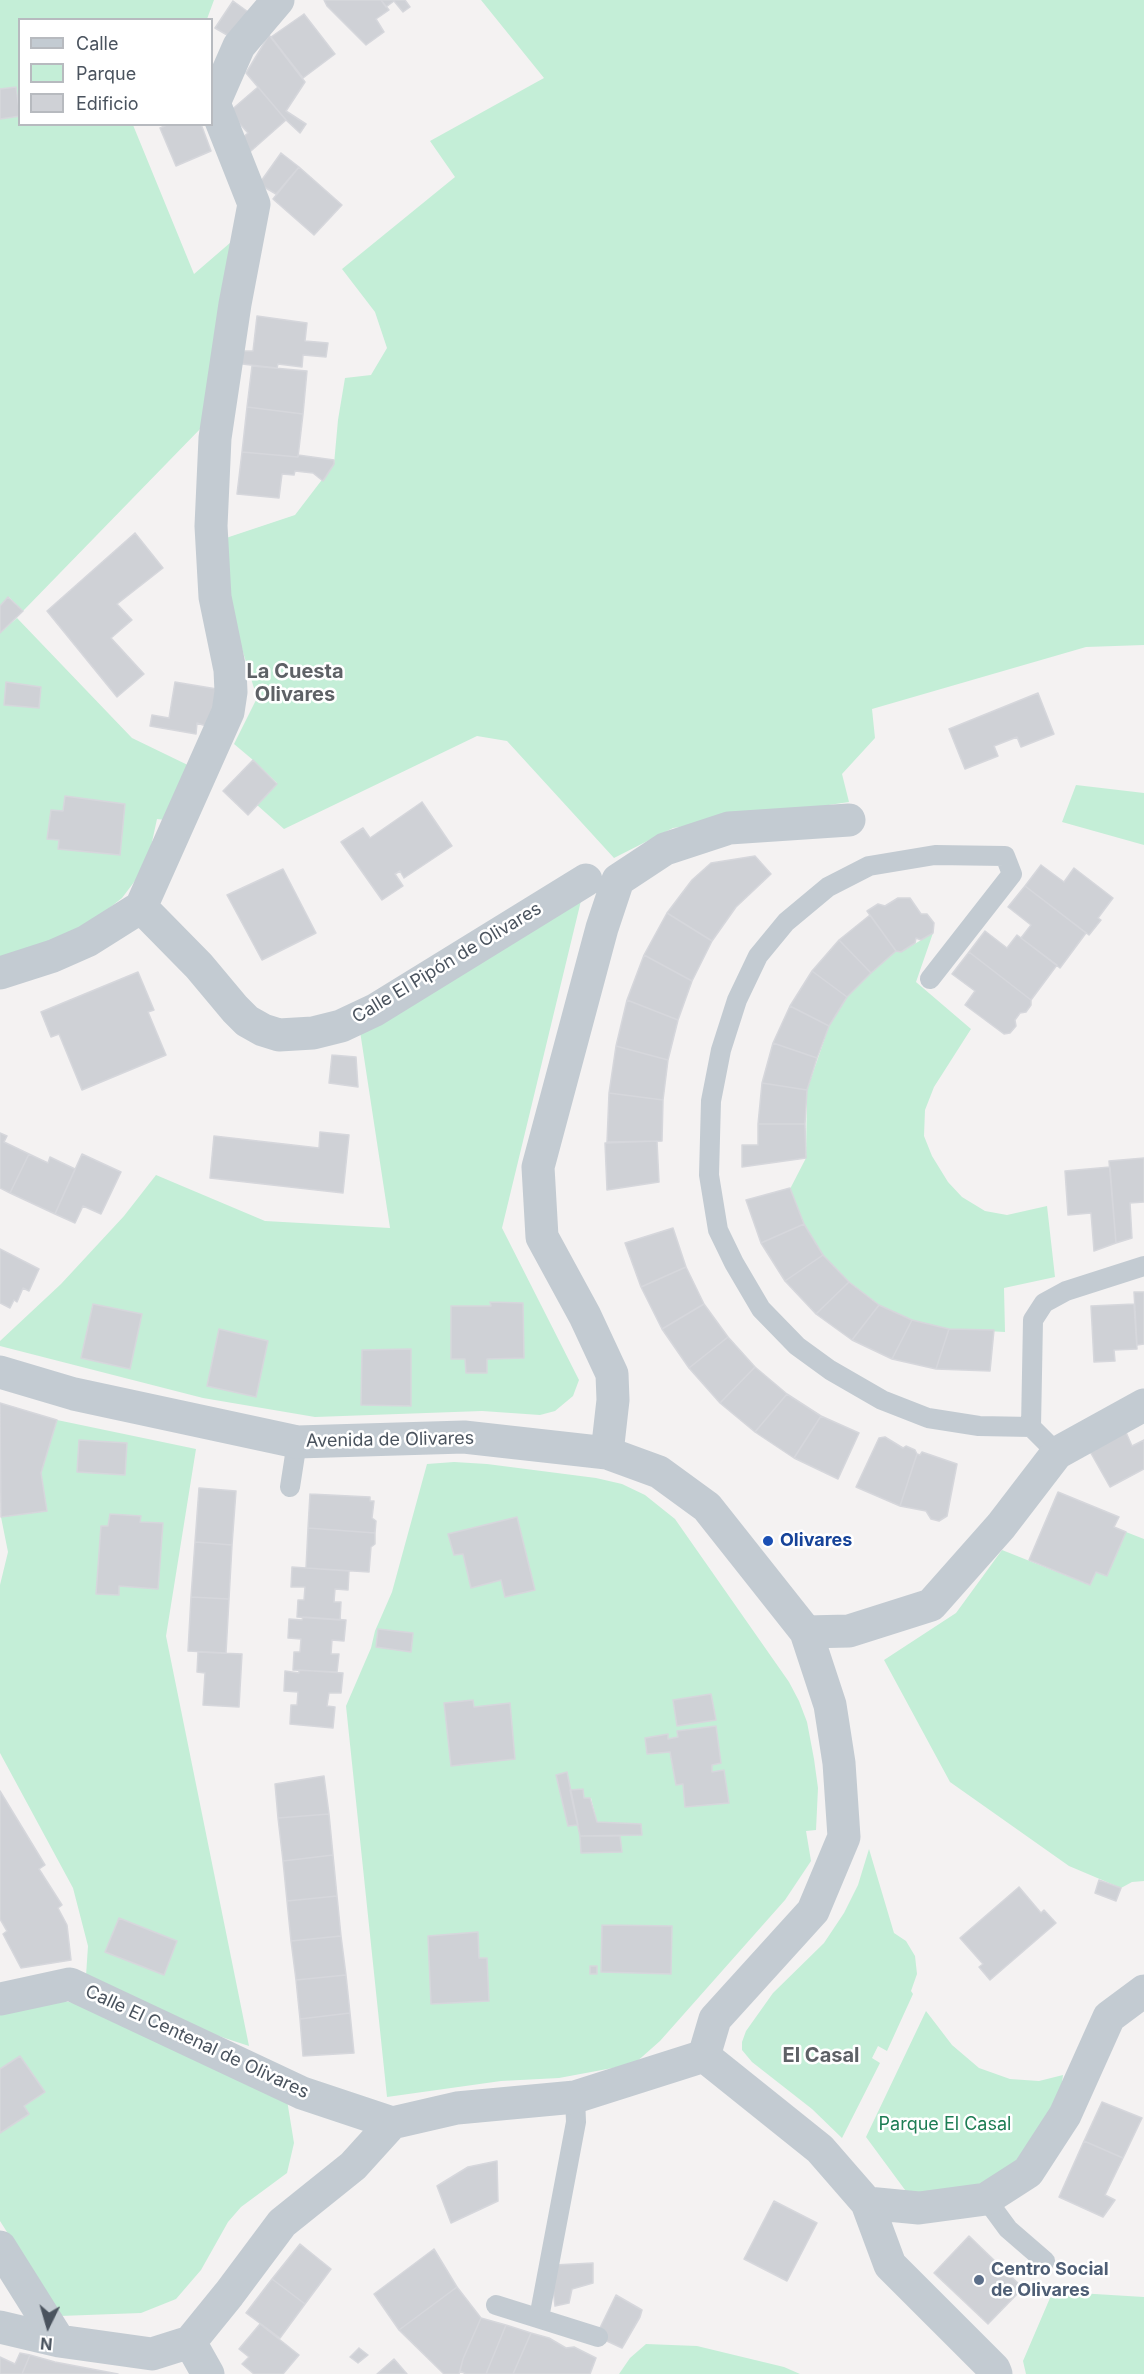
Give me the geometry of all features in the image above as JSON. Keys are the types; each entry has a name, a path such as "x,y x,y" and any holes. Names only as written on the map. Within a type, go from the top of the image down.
{"street":[{"path":"0,973 53,956 87,941 141,907 228,712 231,692 230,670 215,597 211,526 217,427 235,304 254,204 214,103 239,46 281,3"},
{"path":"608,1453 613,1401 612,1374 585,1316 542,1237 538,1167 602,928 618,880 665,849 729,828 849,820"},
{"name":"Calle El Pipón de Olivares","path":"141,907 199,966 247,1021 263,1030 279,1035 314,1033 341,1026 375,1010 586,879"},
{"name":"Avenida de Olivares","path":"0,1372 74,1394 297,1442 464,1437 608,1453 659,1472 707,1507 806,1632 830,1705 839,1763 844,1837 813,1911 715,2019 704,2056"},
{"path":"806,1632 849,1631 931,1605 1001,1526 1057,1453 1144,1406"},
{"name":"Calle El Centenal de Olivares","path":"0,1999 70,1984 269,2067 302,2093 393,2123"},
{"path":"867,2203 919,2208 986,2199 1028,2172 1065,2115 1109,2017 1144,1991"},
{"path":"0,2327 59,2342 152,2354 190,2342 282,2223 352,2166 393,2123 457,2108 575,2097 704,2056 820,2149 867,2203 890,2265 996,2374"},
{"path":"0,2247 59,2342"},
{"path":"190,2342 208,2374"}],"lane":[{"path":"930,979 1012,874 1005,856 935,855 869,866 828,887 786,922 758,956 737,1000 721,1050 711,1101 709,1141 709,1175 718,1230 761,1309 797,1346 830,1370 882,1400 928,1418 979,1426 1030,1427 1057,1453"},
{"path":"1030,1427 1033,1320 1044,1303 1066,1291 1144,1266"},
{"path":"291,1487 297,1442"},
{"path":"539,2318 576,2122 575,2097"},
{"path":"986,2199 1008,2229 1045,2261"},
{"path":"496,2305 598,2337"}],"green space":[{"path":"0,0 214,0 207,18 18,18 18,126 133,126 194,274 238,236 203,426 23,611 9,597 0,606"},
{"path":"481,0 1144,0 1144,645 1086,647 872,709 875,738 842,774 849,802 673,828 614,858 507,741 477,736 284,829 257,805 277,783 234,744 257,698 231,613 223,539 295,515 334,464 345,378 371,375 387,348 375,312 342,269 455,177 430,141 544,78"},
{"path":"17,618 132,738 196,769 165,820 157,819 147,865 122,898 83,929 0,960 0,633"},
{"path":"1076,785 1144,793 1144,845 1062,822"},
{"path":"586,880 502,1228 579,1380 573,1396 555,1411 540,1415 482,1411 315,1417 203,1398 0,1346 0,1341 61,1284 124,1216 156,1175 265,1221 390,1228 358,1018"},
{"path":"933,933 916,982 971,1029 934,1087 925,1110 924,1136 932,1156 948,1182 962,1197 985,1211 1007,1215 1047,1206 1055,1277 1004,1288 1005,1332 949,1329 912,1320 879,1305 849,1282 823,1255 804,1224 790,1189 806,1158 807,1090 829,1026 847,997 871,973 897,950 901,952"},
{"path":"57,1420 196,1449 166,1636 249,2046 182,2024 86,1976 88,1946 73,1888 0,1753 0,1585 8,1552 1,1517 47,1511 41,1473"},
{"path":"454,1462 487,1464 596,1478 622,1484 645,1495 675,1519 789,1682 807,1722 818,1788 816,1830 806,1831 811,1861 785,1900 660,2041 634,2064 559,2078 501,2081 387,2097 346,1706 392,1592 427,1464","holes":["570,1790 584,1798 591,1798 597,1822 641,1824 642,1835 580,1836"]},
{"path":"1126,1532 1144,1539 1144,1881 1132,1882 1121,1888 1069,1866 950,1782 884,1660 956,1613 1002,1550 1090,1585 1096,1572 1107,1576"},
{"path":"869,1849 894,1933 906,1941 915,1956 917,1974 911,1991 913,1994 887,2051 878,2046 872,2058 880,2063 842,2138 812,2109 752,2062 742,2050 742,2042 746,2031 773,1993 824,1943 844,1913 858,1885"},
{"path":"54,2000 84,2004 287,2100 294,2143 287,2173 241,2207 228,2222 201,2270 176,2299 141,2313 60,2316 0,2221 0,2013"},
{"name":"Parque El Casal","path":"926,2011 952,2045 979,2068 1010,2079 1039,2081 1063,2075 1061,2090 1018,2165 981,2186 908,2194 866,2137"},
{"path":"1062,2292 1144,2297 1144,2374 1026,2374 1023,2361 1050,2298"},
{"path":"646,2344 697,2346 784,2367 800,2374 619,2374 630,2358"}],"building":[{"path":"324,0 381,0 389,10 376,19 384,32 366,45 327,6"},
{"path":"381,0 405,0 410,7 403,12 394,1 386,7"},
{"path":"233,1 251,14 234,39 215,28"},
{"path":"304,14 335,54 303,78 271,37"},
{"path":"269,35 305,82 286,111 306,124 300,133 246,73"},
{"path":"16,87 18,116 0,119 0,89"},
{"path":"258,87 286,120 243,158 237,142 248,133 229,112"},
{"path":"202,126 211,151 176,166 160,128"},
{"path":"281,153 299,167 276,194 259,184"},
{"path":"299,167 342,205 314,235 273,199"},
{"path":"257,316 307,323 305,341 328,343 326,357 303,355 302,367 278,364 277,368 242,364 243,351 253,351"},
{"path":"252,366 307,371 303,414 247,407"},
{"path":"247,407 303,414 298,457 242,452"},
{"path":"242,452 298,457 298,455 334,460 334,464 323,481 313,473 295,471 294,475 282,474 279,498 237,494"},
{"path":"135,533 163,568 117,604 132,620 111,638 144,674 117,697 47,611"},
{"path":"8,597 23,611 0,633 0,606"},
{"path":"6,682 41,687 39,708 4,705"},
{"path":"175,682 217,689 209,727 197,723 196,734 150,726 152,715 169,718"},
{"path":"1038,693 1054,734 1021,747 1017,737 994,746 998,756 965,769 949,729"},
{"path":"253,760 277,784 248,815 223,791"},
{"path":"65,796 125,804 120,855 58,849 59,840 47,839 51,810 63,811"},
{"path":"422,802 452,846 404,878 400,871 395,874 403,886 382,900 341,842 363,828 370,838"},
{"path":"755,856 771,874 736,907 712,941 667,913 692,880 711,863"},
{"path":"1041,865 1064,882 1074,868 1113,898 1098,918 1101,920 1089,935 1025,886"},
{"path":"283,869 316,933 262,960 227,895"},
{"path":"1025,886 1086,933 1060,968 1021,938 1031,925 1008,907"},
{"path":"898,898 910,898 921,914 927,914 934,923 933,933 921,940 916,938 915,943 901,952 896,951 867,911 878,904 885,906"},
{"path":"667,913 712,941 692,981 644,955"},
{"path":"870,915 896,951 871,973 839,940"},
{"path":"985,931 1007,948 1017,935 1057,965 1031,1000 969,952"},
{"path":"839,940 871,973 847,997 812,971"},
{"path":"969,952 1031,1000 1031,1005 1026,1012 1020,1013 1015,1020 1016,1026 1010,1033 1004,1034 965,1005 975,991 952,974"},
{"path":"644,955 692,981 678,1020 627,1000"},
{"path":"812,971 847,997 829,1026 790,1006"},
{"path":"138,972 154,1010 148,1012 166,1055 82,1090 59,1034 51,1037 41,1012"},
{"path":"627,1000 678,1020 668,1060 616,1046"},
{"path":"790,1006 829,1026 817,1058 773,1043"},
{"path":"773,1043 817,1058 807,1090 762,1083"},
{"path":"616,1046 668,1060 663,1100 609,1093"},
{"path":"332,1055 356,1057 358,1087 329,1083"},
{"path":"762,1083 807,1090 805,1124 758,1124"},
{"path":"609,1093 663,1100 662,1141 607,1142"},
{"path":"758,1124 805,1124 806,1158 742,1167 742,1145 758,1145"},
{"path":"320,1132 349,1135 343,1193 210,1178 214,1136 319,1148"},
{"path":"0,1133 7,1136 4,1142 29,1154 10,1193 0,1188"},
{"path":"657,1141 659,1182 607,1190 605,1143"},
{"path":"29,1154 48,1163 50,1157 75,1169 55,1214 10,1193"},
{"path":"82,1154 121,1172 101,1214 83,1206 75,1223 55,1214"},
{"path":"1144,1158 1144,1202 1130,1203 1132,1238 1116,1243 1109,1161"},
{"path":"1110,1167 1116,1243 1094,1251 1091,1213 1068,1215 1065,1171"},
{"path":"790,1188 804,1224 761,1243 746,1200"},
{"path":"804,1224 823,1255 785,1281 761,1243"},
{"path":"673,1228 686,1267 641,1287 625,1243"},
{"path":"0,1249 39,1269 29,1291 23,1288 17,1302 14,1300 10,1308 0,1303"},
{"path":"823,1255 849,1282 816,1314 785,1281"},
{"path":"686,1267 704,1304 662,1329 641,1287"},
{"path":"849,1282 879,1305 852,1340 816,1314"},
{"path":"1134,1292 1144,1292 1144,1344 1137,1345"},
{"path":"490,1302 523,1303 524,1358 487,1359 487,1373 466,1373 465,1359 451,1359 451,1306 491,1306"},
{"path":"93,1304 142,1314 130,1369 81,1358"},
{"path":"704,1304 728,1337 689,1368 662,1329"},
{"path":"1134,1304 1137,1349 1114,1350 1115,1361 1094,1362 1091,1306"},
{"path":"879,1305 912,1320 892,1359 852,1340"},
{"path":"912,1320 949,1329 936,1369 892,1359"},
{"path":"219,1329 268,1341 256,1397 207,1386"},
{"path":"949,1329 994,1330 990,1371 936,1369"},
{"path":"728,1337 755,1367 720,1403 689,1368"},
{"path":"411,1349 411,1406 361,1405 362,1350"},
{"path":"755,1367 787,1394 755,1432 720,1403"},
{"path":"787,1394 821,1416 794,1458 755,1432"},
{"path":"0,1403 57,1420 41,1473 47,1511 1,1517"},
{"path":"821,1416 859,1433 838,1479 794,1458"},
{"path":"1125,1430 1132,1446 1144,1440 1144,1469 1110,1487 1088,1448"},
{"path":"885,1437 903,1448 906,1446 915,1450 917,1454 900,1506 856,1487 879,1438"},
{"path":"79,1440 127,1443 125,1475 77,1472"},
{"path":"922,1452 957,1464 947,1516 939,1521 931,1519 926,1511 900,1506 917,1454 920,1455"},
{"path":"199,1488 236,1491 232,1545 195,1542"},
{"path":"1058,1492 1119,1517 1114,1527 1126,1532 1107,1576 1096,1572 1090,1585 1029,1560"},
{"path":"310,1494 370,1497 370,1501 374,1501 372,1518 376,1521 375,1533 308,1528"},
{"path":"110,1514 141,1516 140,1522 163,1523 158,1589 119,1586 119,1595 96,1594 101,1526 108,1526"},
{"path":"517,1517 535,1590 505,1597 501,1580 471,1588 463,1554 454,1555 448,1534"},
{"path":"308,1528 375,1533 375,1544 371,1547 369,1572 306,1568"},
{"path":"195,1542 232,1545 229,1599 191,1597"},
{"path":"292,1567 349,1571 348,1590 335,1589 334,1602 341,1602 340,1620 297,1617 298,1600 304,1600 305,1587 291,1587"},
{"path":"191,1597 229,1599 226,1653 188,1651"},
{"path":"303,1617 346,1620 344,1641 332,1640 331,1654 339,1654 337,1672 293,1670 294,1652 300,1652 301,1639 288,1638 289,1619 302,1620"},
{"path":"378,1629 413,1633 411,1652 376,1647"},
{"path":"198,1652 242,1654 239,1707 203,1705 205,1673 197,1672"},
{"path":"299,1670 343,1673 341,1693 329,1693 327,1706 335,1707 333,1728 290,1724 291,1705 297,1705 298,1692 284,1691 285,1671 299,1673"},
{"path":"711,1694 716,1720 677,1726 673,1700"},
{"path":"473,1700 474,1707 510,1703 515,1759 451,1766 444,1703"},
{"path":"716,1726 721,1763 712,1765 712,1772 724,1770 729,1803 685,1807 683,1784 676,1785 670,1752 647,1754 645,1738 668,1734 668,1739 678,1737 677,1731"},
{"path":"567,1772 578,1825 568,1826 556,1775"},
{"path":"324,1776 329,1814 278,1818 275,1784"},
{"path":"583,1789 584,1798 590,1798 597,1822 641,1824 642,1835 580,1836 570,1790"},
{"path":"0,1791 45,1865 39,1869 62,1905 58,1908 67,1925 71,1960 21,1968 3,1934 7,1931 0,1919"},
{"path":"329,1814 333,1855 283,1861 278,1818"},
{"path":"580,1836 620,1836 622,1852 581,1853"},
{"path":"333,1855 337,1896 287,1901 283,1861"},
{"path":"1099,1880 1121,1888 1116,1901 1095,1893"},
{"path":"1019,1887 1041,1913 1044,1910 1056,1923 990,1980 979,1967 983,1964 960,1938"},
{"path":"337,1896 341,1936 291,1941 287,1901"},
{"path":"119,1918 177,1941 164,1975 105,1952"},
{"path":"602,1925 672,1926 671,1974 601,1972"},
{"path":"478,1932 479,1958 487,1958 489,2001 431,2004 428,1936"},
{"path":"341,1936 346,1975 296,1980 291,1941"},
{"path":"590,1966 597,1966 597,1974 590,1974"},
{"path":"346,1975 350,2013 300,2019 296,1980"},
{"path":"350,2013 354,2053 303,2056 300,2019"},
{"path":"20,2056 45,2092 24,2106 29,2114 0,2133 0,2069"},
{"path":"1102,2102 1142,2118 1123,2158 1084,2141"},
{"path":"1084,2141 1123,2158 1105,2195 1115,2200 1103,2217 1059,2197"},
{"path":"497,2161 498,2201 451,2223 437,2186 468,2167"},
{"path":"774,2201 817,2223 787,2281 744,2259"},
{"name":"Centro Social de Olivares","path":"969,2236 1023,2288 988,2324 934,2273"},
{"path":"300,2244 331,2269 305,2304 272,2279"},
{"path":"434,2249 457,2287 399,2330 374,2294"},
{"path":"593,2263 593,2283 572,2289 569,2303 555,2306 554,2265"},
{"path":"272,2279 305,2304 280,2338 246,2313"},
{"path":"457,2287 481,2318 459,2374 444,2374 399,2330"},
{"path":"616,2295 642,2310 622,2348 596,2336"},
{"path":"481,2318 506,2325 486,2374 466,2374 460,2371 463,2359"},
{"path":"260,2324 299,2355 283,2374 254,2374 242,2364 249,2357 239,2349"},
{"path":"506,2325 531,2333 513,2374 486,2374"},
{"path":"531,2333 549,2338 566,2348 574,2347 596,2358 590,2374 513,2374"},
{"path":"359,2348 368,2355 358,2363 350,2357"},
{"path":"20,2353 30,2355 22,2374 0,2374 0,2357 15,2364"},
{"path":"30,2355 55,2362 118,2374 22,2374"},
{"path":"394,2359 407,2374 377,2374"}],"place":[{"name":"Olivares","path":"768,1541"},
{"name":"Centro Social de Olivares","path":"979,2280"}],"district":[{"name":"La Cuesta Olivares","path":"295,684"},
{"name":"El Casal","path":"821,2056"}]}
